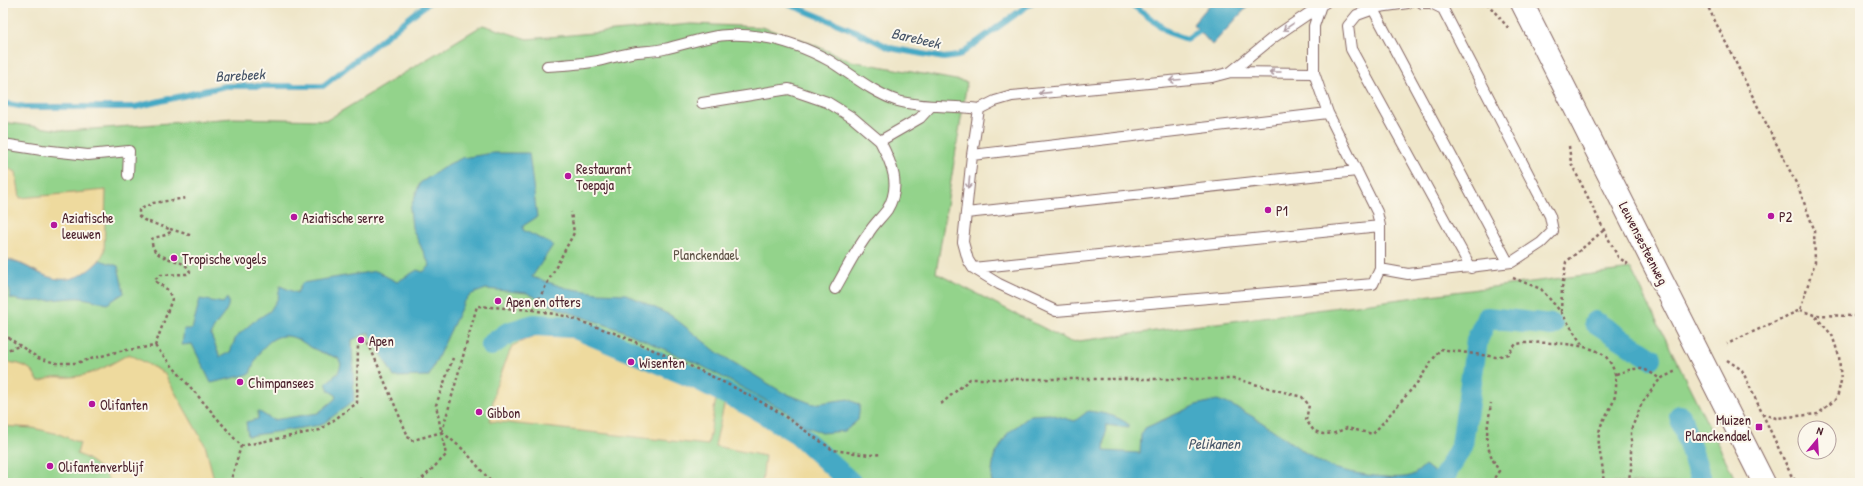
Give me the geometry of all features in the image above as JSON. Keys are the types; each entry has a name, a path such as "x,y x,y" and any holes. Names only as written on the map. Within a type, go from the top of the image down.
{"main road":[{"name":"Leuvensesteenweg","path":"1522,3 1764,483"}],"lane":[{"path":"1408,3 1373,9 1357,15 1348,26 1351,49 1471,268"},
{"path":"1380,269 1408,274 1471,268 1508,262 1540,244 1553,231 1550,216 1443,9 1432,3 1422,3"},
{"path":"1231,72 1274,37 1324,4"},
{"path":"979,109 972,156 963,242 968,260 973,268 999,284 1056,311 1373,284 1380,269 1380,226 1377,212 1328,113 1314,73 1314,26 1324,4"},
{"path":"1373,9 1508,262"},
{"path":"547,66 573,64 637,52 663,50 684,42 719,34 739,34 762,37 809,52 828,60 884,95 899,101 931,106 957,106 979,109 995,101 1012,96 1212,77 1231,72 1314,73"},
{"path":"702,103 789,89 827,102 853,118 880,141 893,169 895,181 893,197 886,210 867,235 835,289"},
{"path":"880,141 920,118 931,106"},
{"path":"972,156 1328,113"},
{"path":"3,144 42,150 88,154 129,151 128,175"},
{"path":"966,213 1357,171"},
{"path":"973,268 1380,226"}],"path":[{"path":"1487,3 1512,33"},
{"path":"1706,3 1796,182 1814,229 1815,262 1800,310"},
{"path":"1561,312 1562,288 1566,262 1604,230 1571,164 1568,143"},
{"path":"187,198 153,203 139,210 139,216 144,220 192,236"},
{"path":"533,310 574,233 571,212"},
{"path":"155,346 172,299 168,290 155,281 155,279 161,275 187,274 190,272 189,268 185,264 164,257 154,251 151,244 152,239 156,236 168,234 170,232 169,229"},
{"path":"1509,276 1541,289 1561,312 1584,346"},
{"path":"442,432 477,306 533,310 565,316 618,334 697,369 774,409 833,450 869,456 882,454"},
{"path":"1727,344 1800,310 1814,315 1855,316 1860,311"},
{"path":"1762,414 1776,418 1818,414 1838,398 1841,381 1839,356 1832,335 1814,315"},
{"path":"1855,316 1860,325"},
{"path":"3,334 38,358 56,363 76,363 120,351 155,346"},
{"path":"242,446 320,430 358,403 358,344 367,340 410,441 442,432"},
{"path":"941,404 970,379 1236,379 1302,397 1309,405 1306,420 1314,431 1323,434 1335,433 1347,428 1373,434 1417,383 1440,349 1496,357 1508,354 1516,344 1531,342 1584,346 1604,356 1616,374 1615,396 1605,415 1599,434 1604,475 1603,483"},
{"path":"3,351 20,346"},
{"path":"155,346 242,446"},
{"path":"418,483 446,455 436,405 454,358"},
{"path":"1616,374 1636,368 1648,370 1660,379"},
{"path":"1628,483 1631,469 1631,430 1642,403 1660,379 1676,371"},
{"path":"1491,403 1486,440 1490,456 1499,471 1491,483"},
{"path":"442,432 465,451 492,483"},
{"path":"230,483 242,446"},
{"path":"360,479 372,483"}],"green space":[{"name":"Planckendael","path":"691,24 761,27 803,40 851,61 967,82 936,273 1071,342 1631,269 1737,483 3,483 3,122 67,131 233,118 327,120 483,25 527,39"}],"sand":[{"name":"Aziatische leeuwen","path":"3,166 16,172 20,198 106,190 104,252 93,267 83,274 71,279 60,280 51,278 14,261 3,259"},
{"path":"536,335 573,337 716,398 708,445 490,421 495,389 512,346"},
{"name":"Olifanten","path":"129,354 164,373 205,445 215,483 111,483 97,466 77,454 80,443 59,434 33,428 3,426 3,363 15,363 27,367 33,372 38,381 40,381 53,377 69,377 86,374 101,369"},
{"path":"725,401 788,437 840,483 762,483 765,456 715,446"}],"water":[{"path":"1211,3 1251,3 1212,45 1193,24"},
{"path":"493,153 529,153 537,217 523,226 523,230 553,245 532,277 566,288 598,293 626,294 672,316 718,353 782,392 813,404 848,399 860,405 858,420 845,431 822,433 806,426 784,410 700,365 621,330 559,309 527,293 486,289 472,294 464,302 429,376 394,377 369,332 352,340 354,401 321,425 248,436 246,422 258,419 258,411 273,420 318,413 335,399 336,395 329,391 326,383 338,373 341,364 338,358 317,350 297,339 290,336 279,337 273,339 263,349 255,361 250,374 211,383 192,344 182,345 184,329 192,329 200,299 223,303 227,298 228,307 215,326 211,335 220,357 230,352 236,337 253,322 270,311 278,298 280,286 297,293 302,283 376,271 397,282 417,270 423,272 430,266 412,228 410,209 420,183 449,164 462,158"},
{"path":"3,259 18,263 43,275 61,279 77,277 100,260 118,266 124,293 107,304 81,298 26,301 10,298 10,290 3,284"},
{"name":"Pelikanen","path":"1217,400 1231,405 1259,420 1311,456 1331,467 1353,473 1379,477 1402,477 1412,475 1425,465 1443,479 1456,483 992,483 991,479 994,457 1008,433 1031,415 1050,414 1075,421 1088,411 1114,416 1128,424 1128,428 1106,425 1104,451 1140,453 1141,435 1145,428 1196,405"}],"waterway":[{"name":"Barebeek","path":"3,103 25,107 135,107 225,86 323,86 428,3"},
{"name":"Barebeek","path":"786,3 855,31 890,48 944,58 958,56 1031,3"},
{"name":"Barebeek","path":"1130,3 1170,33 1187,39 1205,26"},
{"path":"1443,479 1462,445 1477,340 1487,318 1552,325"},
{"path":"1595,322 1651,358"},
{"path":"491,345 508,333 534,325 573,327 695,378 755,408 797,433 851,483"},
{"path":"1680,416 1702,483"}],"place":[{"name":"Restaurant Toepaja","path":"568,176"},
{"name":"P1","path":"1268,210"},
{"name":"P2","path":"1771,216"},
{"name":"Aziatische serre","path":"294,217"},
{"name":"Aziatische leeuwen","path":"54,225"},
{"name":"Tropische vogels","path":"174,258"},
{"name":"Apen en otters","path":"498,301"},
{"name":"Apen","path":"361,340"},
{"name":"Wisenten","path":"631,362"},
{"name":"Chimpansees","path":"240,382"},
{"name":"Olifanten","path":"92,404"},
{"name":"Gibbon","path":"479,412"},
{"name":"Muizen Planckendael","path":"1759,427"},
{"name":"Olifantenverblijf","path":"50,466"}]}
